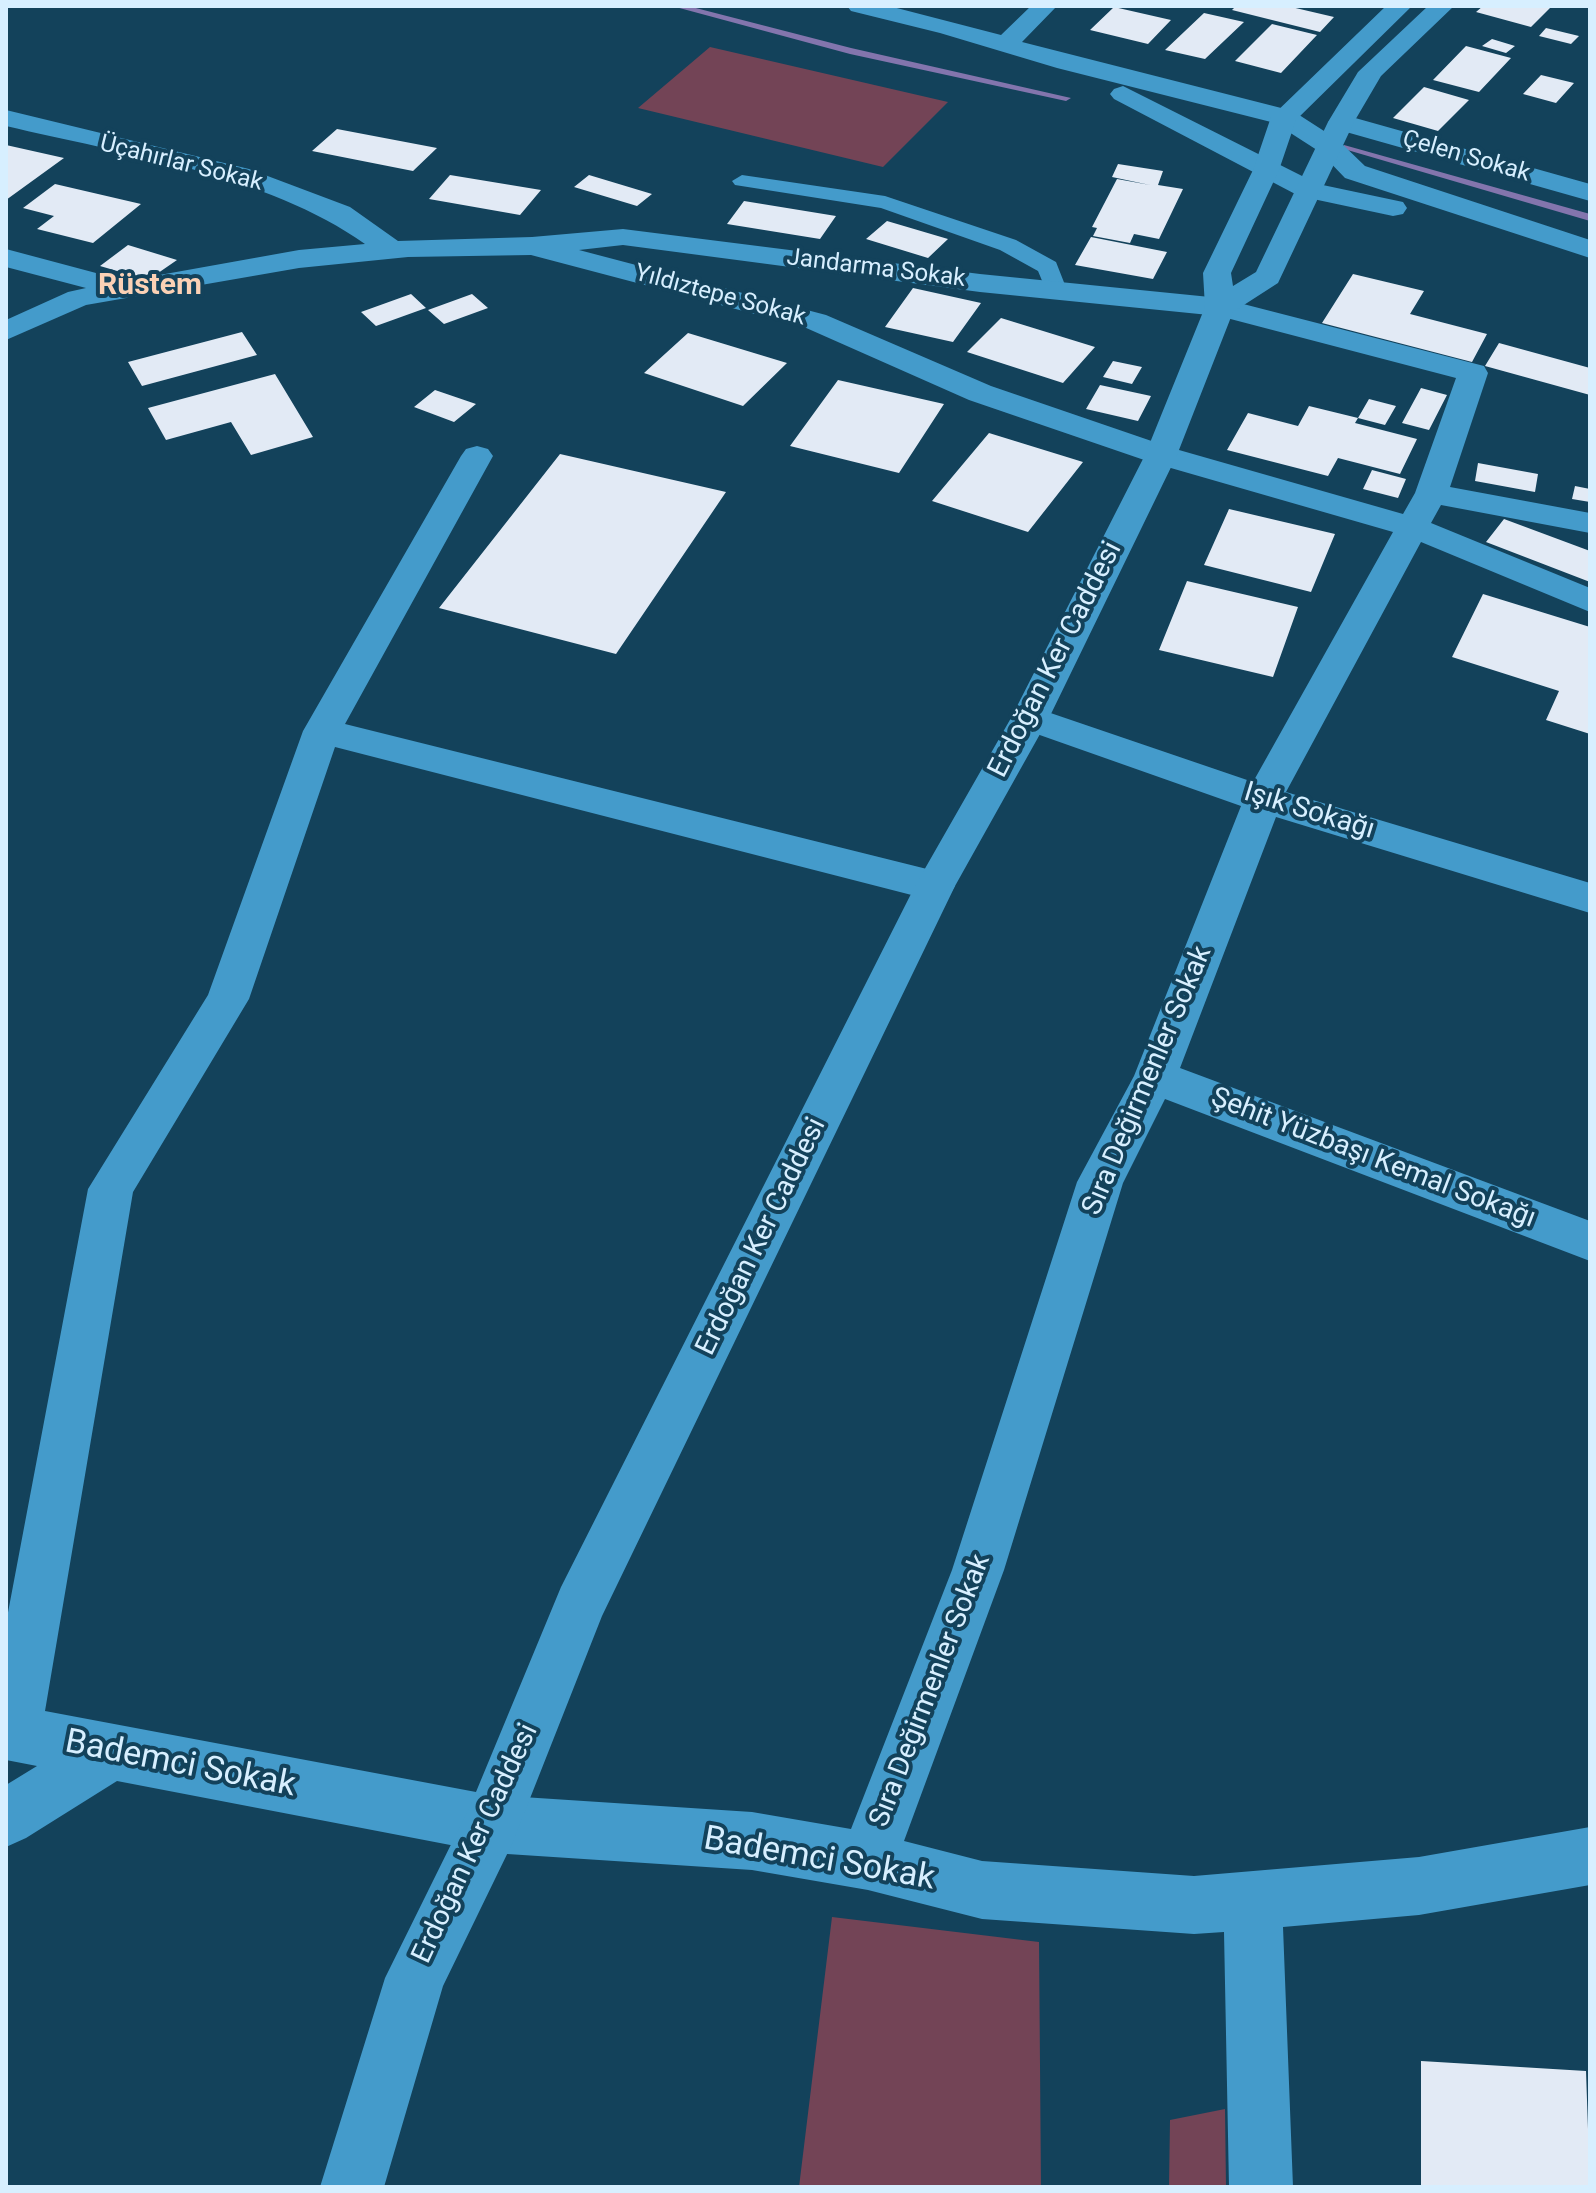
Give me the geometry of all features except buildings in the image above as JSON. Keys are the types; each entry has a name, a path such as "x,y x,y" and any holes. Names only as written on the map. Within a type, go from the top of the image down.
{"street":[{"path":"859,6 1066,63 1284,117 1335,134 1355,172 1590,249"},
{"path":"1006,44 1045,6"},
{"name":"Erdoğan Ker Caddesi","path":"352,2187 415,1978 492,1824 580,1605 935,886 1030,718 1161,455 1220,307 1217,273 1266,170 1284,117 1400,6"},
{"path":"1220,307 1268,277 1335,134 1371,72 1442,6"},
{"path":"1066,63 1309,190 1414,213 1514,226"},
{"name":"Üçahırlar Sokak","path":"6,118 239,175 340,213 391,249"},
{"name":"Çelen Sokak","path":"1335,134 1590,193"},
{"name":"Jandarma Sokak","path":"532,246 623,237 1220,307 1473,373"},
{"name":"Yıldıztepe Sokak","path":"6,331 78,298 299,259 391,249 532,246 815,321 980,393 1161,455 1422,510"},
{"path":"6,258 129,290"},
{"name":"Sıra Değirmenler Sokak","path":"868,1861 978,1570 1100,1182 1155,1077 1263,799 1422,510 1473,373"},
{"path":"9,1732 111,1189 228,999 322,731 477,456"},
{"path":"1422,510 1590,523"},
{"path":"1422,510 1590,601"},
{"name":"Işık Sokağı","path":"1030,718 1263,799 1590,898"},
{"path":"322,731 935,886"},
{"name":"Şehit Yüzbaşı Kemal Sokağı","path":"1155,1077 1590,1241"},
{"name":"Bademci Sokak","path":"9,1732 492,1824 752,1841 868,1861 982,1890 1194,1905 1419,1886 1590,1856"},
{"path":"6,1818 115,1750"},
{"path":"1253,1899 1261,2187"}],"lane":[{"path":"742,181 885,202 1008,245 1048,267 1056,290"}],"shaded area":[{"path":"710,47 948,102 883,167 638,108"},
{"path":"832,1917 1039,1942 1041,2187 799,2187"},
{"path":"1225,2109 1226,2187 1169,2187 1170,2120"}],"waterway":[{"path":"677,6 850,51 1066,98"},
{"path":"1348,147 1590,218"}],"district":[{"name":"Rüstem","path":"150,286"}]}
